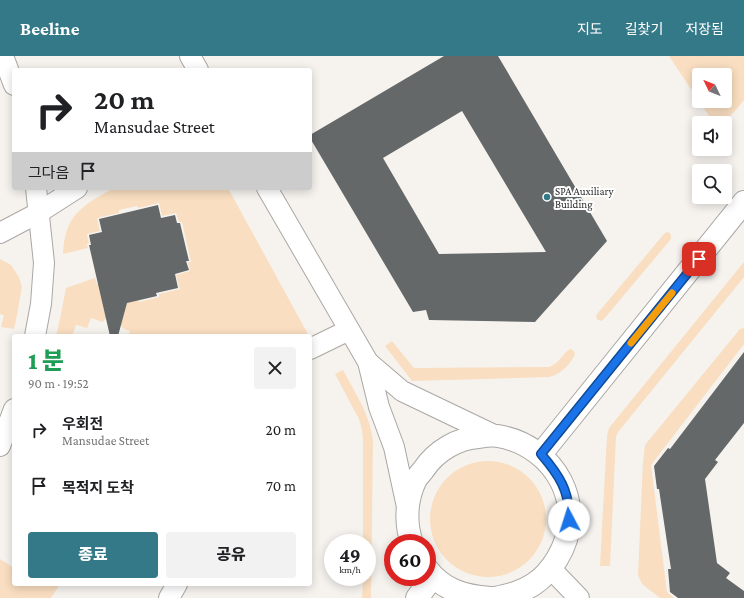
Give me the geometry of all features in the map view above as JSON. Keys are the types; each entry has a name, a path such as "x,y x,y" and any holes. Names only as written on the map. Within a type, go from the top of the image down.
{"main road":[{"path":"541,454 744,202"},
{"path":"408,534 407,507 415,482 430,460 449,446 472,437 496,436 520,442 541,454 555,470 565,489 569,509 568,531 562,551 550,569 534,584 515,594 495,598"},
{"path":"436,578 451,590 472,597 490,598"},
{"path":"417,598 423,586"}],"street":[{"path":"3,56 12,80"},
{"path":"190,56 197,68"},
{"path":"35,334 41,304 44,263 36,190"},
{"path":"0,232 38,213 74,190"},
{"path":"268,190 368,362 379,407 394,447 407,507"},
{"path":"312,347 349,330"},
{"path":"368,362 402,391 496,436"},
{"path":"0,446 12,414"},
{"path":"550,569 579,598"},
{"path":"169,598 175,586"}],"shaded area":[{"path":"669,56 744,56 744,100 730,116 709,116 704,108 732,108 732,68 692,68 692,90"},
{"path":"110,190 229,190 308,334 129,334 130,331 122,328 122,326 105,319 103,322 91,318 87,328 76,325 73,334 56,334 66,288 95,278 97,284 138,299 139,302 159,297 159,294 180,289 176,275 190,271 188,262 191,262 182,222 179,222 176,213 162,216 159,203 138,208 137,206 119,210 119,213 97,218 100,231 87,234 89,243 87,244 88,248 63,254 64,240 67,229 72,220 84,206"},
{"path":"667,232 670,233 671,239 604,319 601,321 598,320 596,317 597,314"},
{"path":"0,259 11,265 19,277 22,287 14,329 1,327 4,315 0,314"},
{"path":"744,262 744,277 618,432 616,437 610,566 600,566 607,436 609,428"},
{"path":"744,328 744,344 651,465 667,592 674,598 660,598 642,584 638,575 645,445 740,329"},
{"path":"392,341 414,368 549,367 555,364 570,349 573,350 575,354 571,362 565,368 557,374 549,377 412,381 385,346"},
{"path":"343,370 357,395 369,422 373,441 372,534 363,534 362,430 359,419 335,374"},
{"path":"477,462 499,462 520,470 537,487 545,508 545,530 537,551 520,568 499,576 477,576 456,568 439,551 436,545 436,534 432,534 431,530 431,508 439,487 456,470"},
{"path":"0,559 12,567 12,586 59,586 51,598 0,598"},
{"path":"363,586 371,586 371,598 362,598"}],"building":[{"name":"SPA Auxiliary Building","path":"444,56 498,56 607,241 535,322 429,320 426,310 413,312 312,141 312,134","holes":["462,111 546,252 439,254 383,158"]},
{"path":"158,205 161,218 175,215 177,223 180,223 189,261 186,261 189,270 175,274 178,288 156,293 157,296 127,303 119,334 110,334 89,245 91,245 89,235 102,232 99,219"},
{"path":"744,352 744,423 715,460 718,462 705,479 717,563 730,573 726,578 744,591 744,598 678,598 670,592 668,569 671,569 654,466 668,448 670,449"}],"slow traffic":[{"path":"631,343 672,293"}],"place":[{"name":"SPA Auxiliary Building","path":"547,197"}],"route":[{"path":"569,520 569,509 565,489 555,470 541,454 699,259"}]}
